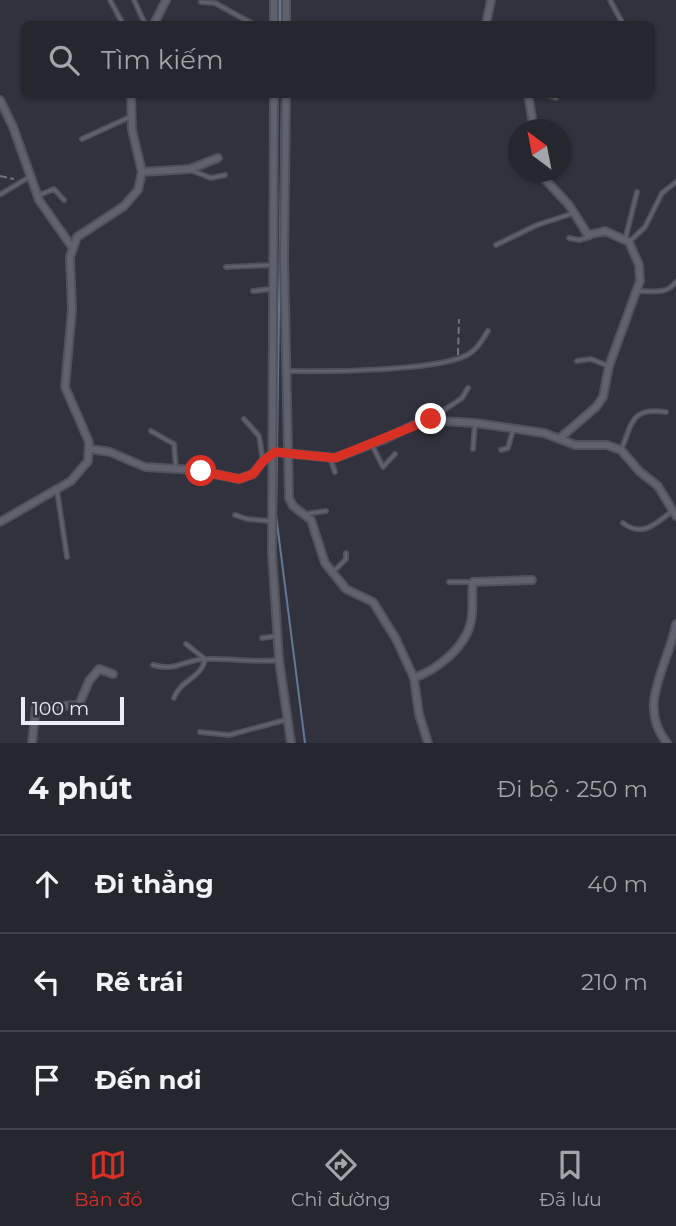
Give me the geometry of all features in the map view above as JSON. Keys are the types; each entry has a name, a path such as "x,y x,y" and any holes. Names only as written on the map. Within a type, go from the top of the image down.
{"street":[{"path":"156,21 166,0"},
{"path":"274,0 274,21"},
{"path":"286,0 286,21"},
{"path":"487,21 491,0"},
{"path":"0,522 57,489 85,468 90,449 65,387 72,310 72,247 86,229 133,199 142,172 131,98"},
{"path":"274,98 274,525 277,636 285,720 291,743"},
{"path":"286,98 289,498 293,506 305,514 313,525 322,557 333,572 346,589 373,602 396,639 414,678 419,714 428,743"},
{"path":"529,98 532,119"},
{"path":"0,100 37,196 51,221 72,247"},
{"path":"142,172 190,169 218,158"},
{"path":"547,182 574,213 586,233 591,236 605,231 627,241 641,274 609,366 600,402 559,439"},
{"path":"90,449 110,452 145,467 239,479 253,474 273,453 289,452 330,458 371,444 417,422 431,419 475,423 544,433 575,445 607,445 621,450 639,471 658,486 675,513"},
{"path":"414,678 438,667 463,641 471,621 473,582 532,580"},
{"path":"667,743 658,732 651,712 676,624"},
{"path":"32,743 36,707 79,705 89,681 99,669 113,674"}],"lane":[{"path":"110,0 121,21"},
{"path":"134,0 144,21"},
{"path":"610,0 621,21"},
{"path":"201,2 219,4 248,21"},
{"path":"82,139 132,116"},
{"path":"190,169 211,178 225,175"},
{"path":"1,194 31,176"},
{"path":"627,241 651,218 662,192 676,182"},
{"path":"37,196 54,189 64,200"},
{"path":"627,241 637,192"},
{"path":"496,245 537,225 574,213"},
{"path":"569,238 579,240 591,236"},
{"path":"226,267 274,264"},
{"path":"636,290 662,292 671,289 676,282"},
{"path":"253,291 274,288"},
{"path":"287,371 406,366 457,359 474,351 488,331"},
{"path":"577,361 591,359 609,366"},
{"path":"431,419 462,398 468,388"},
{"path":"621,450 636,415 647,409 666,412"},
{"path":"244,419 259,436 263,461"},
{"path":"472,450 475,423"},
{"path":"501,450 508,448 513,429"},
{"path":"151,432 174,444 176,469"},
{"path":"371,444 383,467 396,454"},
{"path":"330,458 335,472"},
{"path":"57,489 67,557"},
{"path":"305,514 326,510"},
{"path":"623,523 631,529 645,530 675,513"},
{"path":"235,515 274,525"},
{"path":"333,572 346,559 346,553"},
{"path":"449,582 473,582"},
{"path":"262,638 277,636"},
{"path":"186,643 205,659"},
{"path":"153,665 171,669 205,659 251,663 279,660"},
{"path":"174,698 181,684 202,670 205,659"},
{"path":"200,732 229,735 285,720"}],"path":[{"path":"0,176 22,181"},
{"path":"457,359 459,319"}],"waterway":[{"path":"280,0 280,21"},
{"path":"277,450 282,98"},
{"path":"277,456 276,515 305,743"}],"route":[{"path":"201,471 232,479 246,478 275,452 287,451 335,458 362,445 385,439 417,422 431,419"}]}
